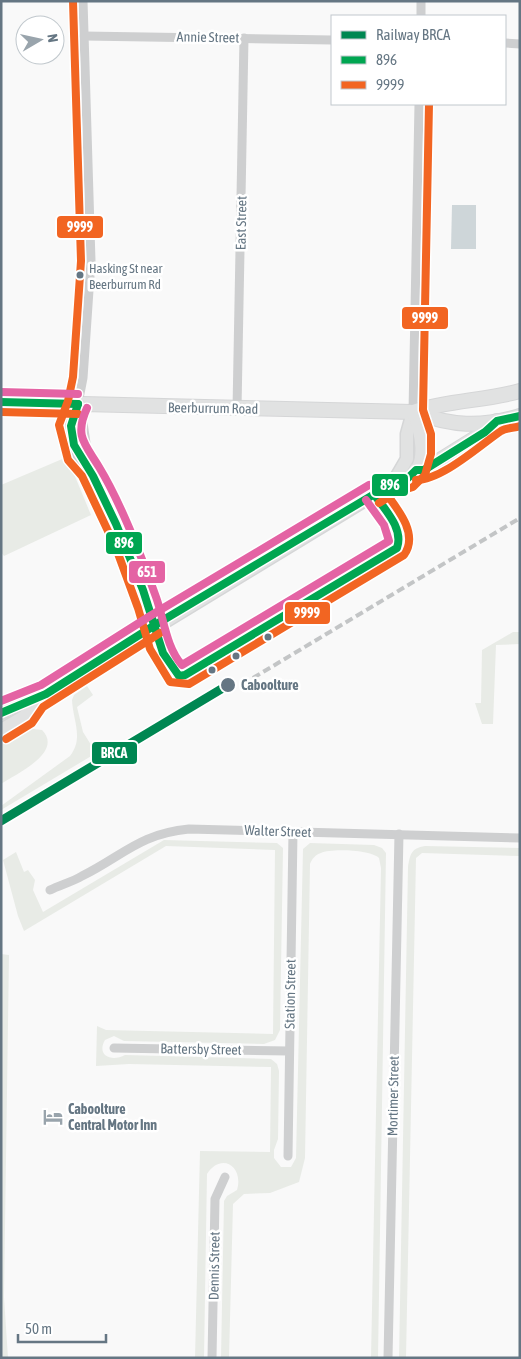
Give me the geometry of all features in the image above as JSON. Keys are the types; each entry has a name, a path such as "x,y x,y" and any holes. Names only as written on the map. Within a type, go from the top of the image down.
{"main road":[{"name":"Beerburrum Road","path":"413,412 435,404 480,400 520,391"},
{"name":"Beerburrum Road","path":"5,400 237,409 413,412 452,424 497,421 520,416"},
{"path":"416,470 424,470 485,432 497,421"}],"street":[{"path":"83,1 91,261 83,378 78,404 69,423 71,438 78,456 90,470 160,622"},
{"path":"421,1 421,15"},
{"name":"Annie Street","path":"84,36 331,40"},
{"name":"East Street","path":"237,409 244,38"},
{"path":"506,43 520,44"},
{"path":"393,482 407,460 407,434 413,412 419,105"},
{"path":"78,404 83,422 90,470"},
{"path":"1,713 17,704 36,700 160,622 393,482 407,479 416,470 421,452 421,434 413,412"},
{"path":"124,544 139,560 160,622"},
{"path":"1,730 25,716 36,700"},
{"name":"Walter Street","path":"50,890 82,876 140,841 164,832 189,829 520,838"},
{"name":"Station Street","path":"288,1156 288,1051 293,832"},
{"name":"Mortimer Street","path":"388,1358 399,834"},
{"name":"Battersby Street","path":"114,1048 288,1051"},
{"name":"Dennis Street","path":"212,1358 215,1199 225,1177"}],"shaded area":[{"path":"452,205 476,205 476,249 451,249"},
{"path":"67,457 91,515 4,556 1,552 1,485"},
{"path":"513,632 520,632 520,644 496,645 493,724 482,724 475,703 481,703 482,650"},
{"path":"87,686 93,695 77,707 83,732 93,748 90,750 93,755 1,810 1,806 70,756 77,736 72,700 74,695"},
{"path":"24,728 42,730 47,738 47,746 43,754 35,762 1,784 1,743"},
{"path":"164,840 277,843 283,848 280,1030 275,1040 264,1044 124,1041 114,1036 105,1040 102,1050 104,1054 111,1058 125,1055 271,1059 277,1064 279,1071 278,1139 274,1150 274,1158 281,1167 291,1167 296,1158 303,849 310,843 374,845 382,848 386,853 378,1358 371,1358 381,868 379,858 368,853 326,851 317,855 310,864 305,1158 299,1182 270,1193 244,1194 233,1204 229,1358 221,1358 224,1201 227,1196 237,1190 238,1182 234,1169 224,1163 213,1167 207,1174 204,1358 195,1358 200,1151 270,1152 271,1067 129,1064 96,1066 97,1026 106,1030 273,1034 275,850 166,846 24,931 3,860 16,852 24,872 28,870 35,880 33,890 43,912"},
{"path":"425,846 520,848 520,856 422,853 416,858 406,1358 399,1358 408,867 414,850"},
{"path":"1,954 9,955 4,1297 8,1358 1,1358"}],"railway":[{"path":"253,678 520,518"}],"rail line":[{"name":"BRCA","path":"1,821 228,685"}],"transit line":[{"name":"9999","path":"73,1 81,261 73,377 68,401 59,425 68,460 82,476 116,548 138,608 150,649 170,682 189,684 404,555 408,547 407,529 399,511 382,488"},
{"name":"9999","path":"379,503 397,492 413,487 425,475 431,454 431,434 423,410 429,105"},
{"name":"651","path":"1,392 78,394"},
{"name":"896","path":"1,402 78,404"},
{"name":"896","path":"78,404 71,426 74,445 93,476 116,524 143,590 163,653 179,676 185,675 397,548 398,533 388,512 374,494"},
{"name":"651","path":"87,408 81,426 83,439 107,481 138,548 156,597 172,650 182,665 389,541 384,525 366,500"},
{"name":"9999","path":"1,412 78,414"},
{"name":"896","path":"1,713 46,694 155,625 393,483 407,479 416,470 424,470 485,432 497,421 520,416"},
{"name":"9999","path":"416,480 426,479 449,468 501,431 520,426"},
{"name":"651","path":"1,701 41,685 150,616 369,485"},
{"name":"9999","path":"6,739 32,723 43,707 160,633"}],"place":[{"name":"Hasking St near Beerburrum Rd","path":"80,275"},
{"name":"Caboolture","path":"228,685"},
{"name":"Caboolture Central Motor Inn","path":"53,1117"}]}
